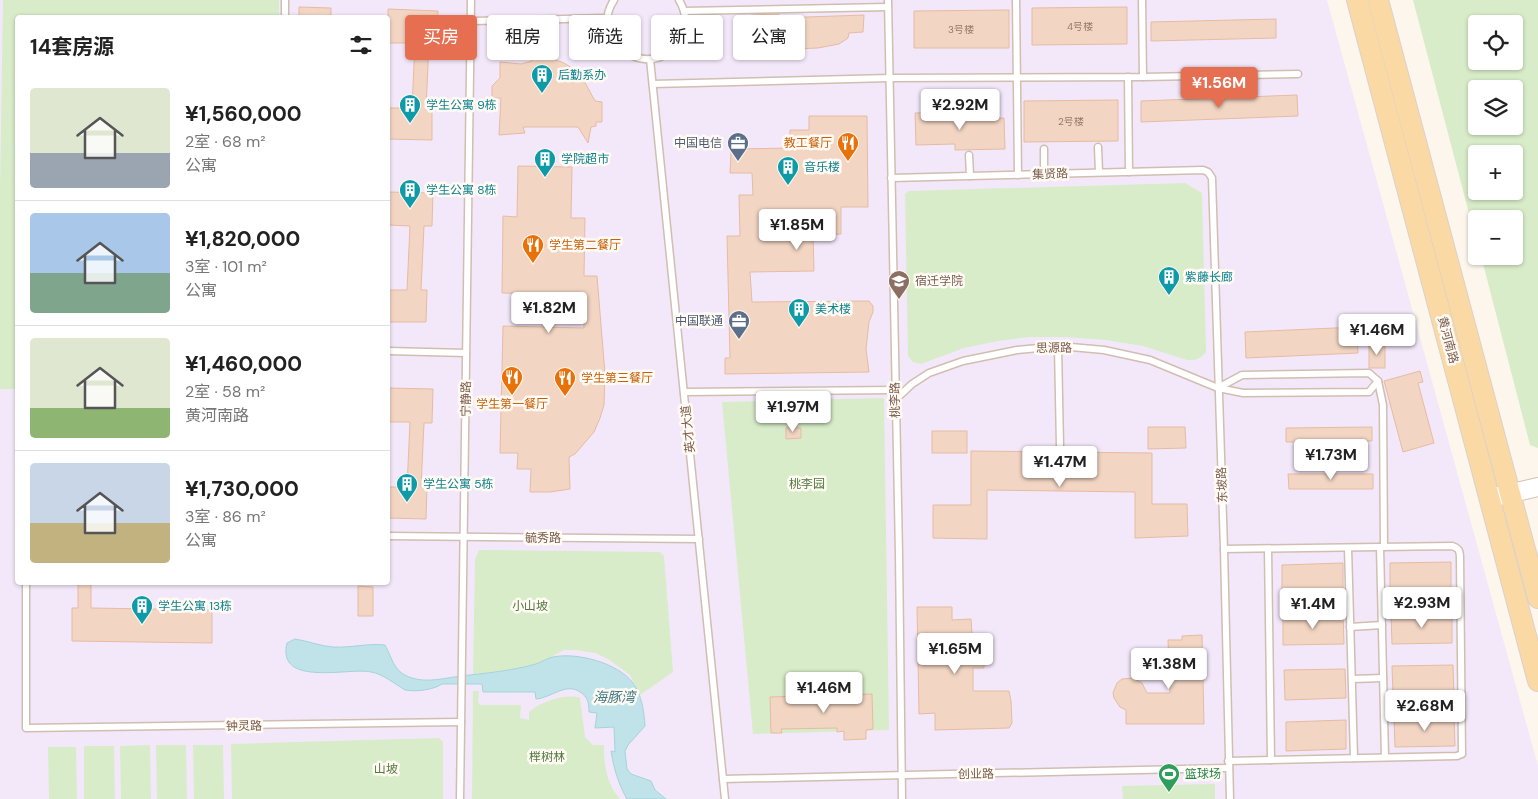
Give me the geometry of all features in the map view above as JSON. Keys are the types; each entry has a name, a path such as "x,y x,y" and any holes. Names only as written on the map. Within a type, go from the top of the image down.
{"main road":[{"name":"黄河南路","path":"1357,0 1538,680"},
{"name":"黄河南路","path":"1378,0 1538,598"}],"street":[{"path":"1490,498 1538,487"}],"lane":[{"path":"285,0 285,15"},
{"name":"宁静路","path":"471,0 471,15"},
{"path":"609,15 614,0"},
{"path":"641,58 650,59 662,56 672,50 680,40 685,29 685,17 679,0"},
{"name":"桃李路","path":"888,0 902,799"},
{"path":"1016,0 1018,175"},
{"path":"1142,0 1143,77"},
{"path":"684,11 888,8"},
{"path":"477,21 569,19"},
{"name":"英才大道","path":"650,59 725,799"},
{"name":"宁静路","path":"460,799 470,60"},
{"path":"653,84 890,78 1298,74"},
{"path":"1128,77 1129,172"},
{"path":"1098,147 1099,172"},
{"path":"1044,149 1044,174"},
{"path":"969,155 970,176"},
{"name":"集贤路","path":"891,178 1203,170 1208,172"},
{"name":"东坡路","path":"1208,172 1212,178 1213,185 1230,799"},
{"path":"1058,346 1060,447"},
{"name":"思源路","path":"895,400 912,384 929,373 963,360 1017,350 1058,346 1104,350 1150,360 1218,388 1243,393 1369,392 1378,382"},
{"path":"390,352 466,353"},
{"path":"1218,388 1242,375 1369,373 1378,382 1383,405 1382,625 1385,757"},
{"path":"684,392 895,390"},
{"name":"毓秀路","path":"390,536 699,539"},
{"name":"创业路","path":"723,779 1229,765 1271,760 1457,756 1462,754 1463,749 1460,551 1452,546 1382,547"},
{"path":"1224,549 1382,547"},
{"path":"1348,548 1354,758"},
{"path":"1268,549 1271,760"},
{"name":"钟灵路","path":"26,585 26,728 461,722"},
{"path":"1350,626 1382,625"},
{"path":"1352,679 1383,678"}],"shaded area":[{"name":"宿迁学院","path":"0,0 1327,0 1538,766 1538,799 0,799"}],"green space":[{"path":"3,0 279,0 279,15 15,15 15,389 0,389 0,192"},
{"path":"1413,0 1538,0 1538,448 1530,445 1483,265 1523,265 1523,210 1468,210"},
{"path":"1185,183 1202,193 1206,352 1200,357 1187,360 1143,346 1106,340 1065,337 1029,337 998,341 964,348 921,364 913,362 908,356 905,194 909,191"},
{"name":"桃李园","path":"884,398 889,730 753,734 722,402"},
{"name":"小山坡","path":"479,550 660,552 664,556 673,672 640,695 630,675 608,659 595,653 564,650 538,664 516,669 473,674 475,560"},
{"name":"榉树林","path":"473,691 479,691 478,702 480,705 521,705 520,718 529,720 529,712 546,702 568,697 580,698 585,737 593,745 604,745 607,774 615,793 620,799 472,799"},
{"name":"山坡","path":"439,738 443,742 443,799 232,799 231,744"},
{"path":"150,745 151,799 121,799 120,746"},
{"path":"156,745 186,745 187,799 157,799"},
{"path":"193,745 223,745 224,799 194,799"},
{"path":"84,746 114,746 115,799 84,799"},
{"path":"48,747 76,747 77,799 49,799"},
{"name":"篮球场","path":"1215,784 1215,799 1123,799 1122,786"}],"water":[{"name":"海豚湾","path":"295,639 333,647 385,645 397,669 412,678 424,680 508,670 563,656 585,658 607,665 618,670 633,683 639,693 643,709 645,726 625,751 627,769 631,774 651,781 655,790 666,799 627,799 619,782 612,758 611,751 615,752 614,727 595,728 597,713 589,712 586,698 575,689 564,690 536,699 535,692 483,692 482,684 442,684 424,690 405,690 384,677 371,672 303,671 293,666 287,657 287,643"}],"building":[{"path":"299,7 331,8 331,15 299,15"},
{"path":"1127,7 1127,44 1032,45 1032,8"},
{"path":"388,9 438,11 438,15 405,15 405,43 390,43 390,15 388,15"},
{"path":"1009,10 1009,48 914,48 914,11"},
{"path":"864,15 863,32 849,33 848,38 839,44 805,49 805,17"},
{"path":"1276,19 1276,38 1151,41 1151,22"},
{"path":"414,60 428,60 426,108 432,108 432,140 390,139 390,108 412,108"},
{"name":"后勤系办","path":"555,60 574,69 581,75 595,101 602,102 602,122 596,122 596,126 591,127 588,143 578,127 523,127 525,133 499,135 501,98 492,98 492,86 500,78 500,62 521,64 532,61"},
{"path":"1297,95 1298,116 1141,122 1141,101"},
{"path":"1118,100 1118,141 1024,142 1024,101"},
{"path":"961,112 961,120 1004,118 1005,149 955,150 955,144 916,145 915,113"},
{"path":"809,116 867,116 868,207 841,207 841,234 813,235 814,271 750,272 752,302 869,301 873,306 873,312 869,322 866,349 869,372 725,374 725,358 730,358 727,236 740,236 739,195 753,195 752,173 730,173 731,151 737,151 737,149 790,148 790,130 809,130"},
{"path":"518,166 572,167 571,218 585,218 584,276 597,276 605,374 604,405 594,432 575,454 569,457 570,489 550,492 530,492 531,469 517,469 518,453 500,453 503,326 584,328 583,295 502,293 503,216 517,217"},
{"path":"390,192 433,193 432,226 424,226 421,290 427,290 426,322 390,322 390,290 407,290 410,226 390,225"},
{"path":"1357,327 1358,353 1246,358 1245,332"},
{"path":"1369,343 1385,343 1385,368 1369,368"},
{"path":"1420,371 1423,382 1418,383 1434,443 1403,452 1384,381"},
{"path":"390,388 433,389 432,423 424,423 421,487 427,487 426,519 390,518 390,487 407,487 410,422 390,422"},
{"path":"1148,427 1185,427 1186,448 1148,449"},
{"path":"1372,427 1372,441 1286,442 1286,428"},
{"path":"786,428 801,428 801,438 786,439"},
{"path":"932,431 967,431 967,453 932,453"},
{"path":"971,451 1152,453 1152,504 1187,504 1188,536 1135,538 1135,492 987,490 987,539 933,538 933,505 971,505"},
{"path":"1288,474 1373,474 1373,489 1289,489"},
{"path":"1451,562 1451,592 1390,593 1390,563"},
{"path":"1343,563 1343,593 1282,595 1282,565"},
{"name":"学生公寓 13栋","path":"78,585 91,585 91,608 212,610 212,643 72,641 72,608 78,608"},
{"path":"358,586 373,587 373,616 358,616"},
{"path":"917,607 952,607 952,620 971,619 973,649 984,649 984,668 973,668 973,691 1009,691 1012,723 1009,728 935,730 935,713 919,714"},
{"path":"1452,614 1452,643 1392,644 1391,615"},
{"path":"1343,615 1344,644 1283,645 1283,616"},
{"path":"1202,635 1204,724 1126,724 1126,710 1120,707 1114,698 1113,693 1117,683 1122,679 1133,678 1142,683 1147,693 1170,693 1168,640 1182,640 1182,636"},
{"path":"1453,665 1454,695 1393,696 1392,666"},
{"path":"1345,669 1346,698 1285,700 1284,670"},
{"path":"872,694 873,729 866,730 866,739 844,740 844,731 837,732 837,728 781,729 782,733 771,733 770,697"},
{"path":"1454,716 1455,746 1395,747 1394,718"},
{"path":"1346,720 1346,749 1286,751 1286,722"}],"place":[{"name":"后勤系办","path":"542,94"},
{"name":"学生公寓 9栋","path":"410,124"},
{"name":"中国电信","path":"738,162"},
{"name":"教工餐厅","path":"848,162"},
{"name":"学院超市","path":"545,178"},
{"name":"音乐楼","path":"788,186"},
{"name":"学生公寓 8栋","path":"410,209"},
{"name":"学生第二餐厅","path":"533,264"},
{"name":"紫藤长廊","path":"1169,296"},
{"name":"宿迁学院","path":"899,300"},
{"name":"美术楼","path":"799,328"},
{"name":"中国联通","path":"739,340"},
{"name":"学生第一餐厅","path":"512,396"},
{"name":"学生第三餐厅","path":"565,397"},
{"name":"学生公寓 5栋","path":"407,503"},
{"name":"学生公寓 13栋","path":"142,625"},
{"name":"篮球场","path":"1169,793"}]}
